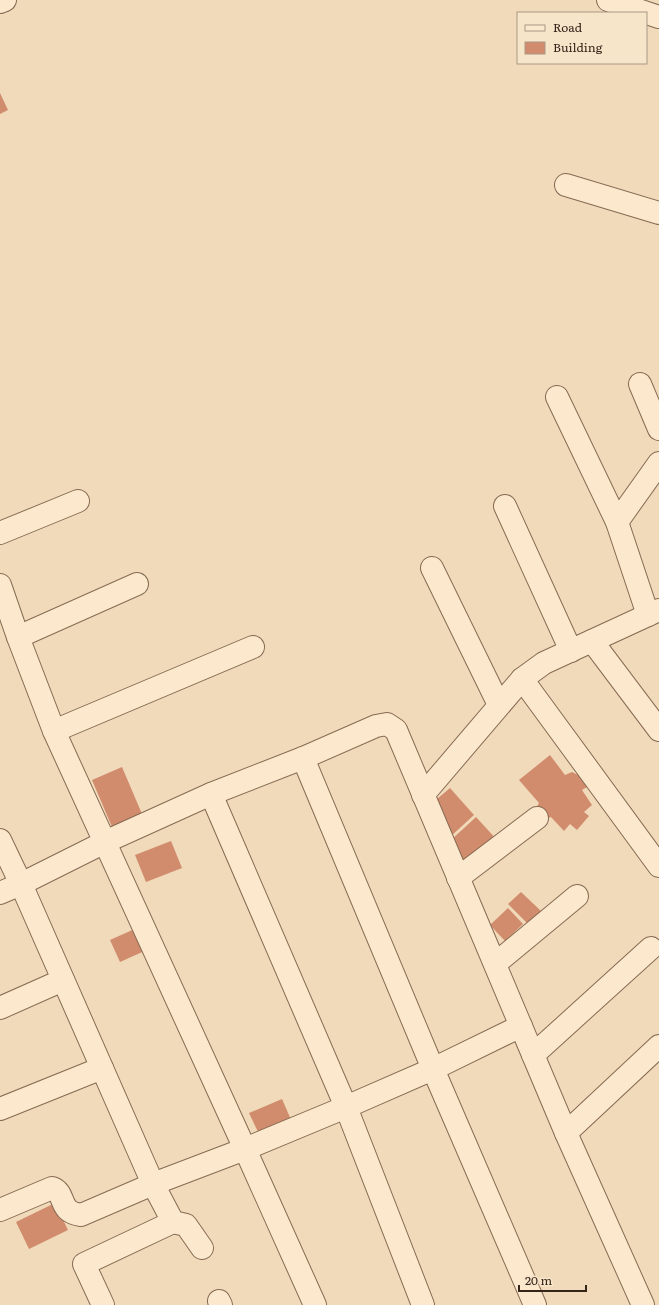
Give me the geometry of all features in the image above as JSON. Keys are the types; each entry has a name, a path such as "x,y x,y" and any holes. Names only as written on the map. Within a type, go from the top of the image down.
{"street":[{"path":"0,2 5,0"},
{"path":"608,0 644,12"},
{"path":"647,13 659,17"},
{"path":"566,185 659,213"},
{"path":"640,384 659,429"},
{"path":"423,795 522,679 544,663 654,612 617,522 557,397"},
{"path":"617,522 659,463"},
{"path":"0,533 78,501"},
{"path":"505,506 571,651"},
{"path":"432,568 499,705"},
{"path":"18,637 137,584"},
{"path":"0,585 54,731 315,1305"},
{"path":"592,641 659,730"},
{"path":"54,731 252,647"},
{"path":"522,679 659,866"},
{"path":"0,893 105,842 211,794 303,758 376,726 387,724 396,730 566,1133 643,1305"},
{"path":"303,758 433,1069 535,1305"},
{"path":"211,794 346,1107 423,1305"},
{"path":"458,878 537,818"},
{"path":"0,840 21,884 153,1184 174,1222"},
{"path":"495,964 577,896"},
{"path":"533,1055 651,948"},
{"path":"0,1008 63,980"},
{"path":"0,1210 52,1188 56,1189 58,1192 66,1210 73,1214 81,1215 153,1184 245,1149 346,1107 433,1069 521,1026"},
{"path":"566,1133 659,1046"},
{"path":"0,1109 102,1068"},
{"path":"103,1305 84,1264 174,1222 186,1225 202,1248"}],"building":[{"path":"0,93 8,110 0,114"},
{"path":"550,755 565,775 572,772 582,777 587,787 582,790 592,805 584,812 589,816 577,830 570,824 564,831 551,817 544,820 535,810 539,803 519,780"},
{"path":"122,767 145,821 115,834 92,780"},
{"path":"450,788 474,815 449,838 430,805"},
{"path":"476,817 498,841 464,873 450,841"},
{"path":"171,841 182,868 146,882 135,855"},
{"path":"521,892 541,911 528,924 508,904"},
{"path":"508,908 523,924 505,941 490,925"},
{"path":"139,927 149,949 120,962 110,940"},
{"path":"282,1099 292,1122 260,1136 249,1113"},
{"path":"55,1203 68,1230 29,1249 16,1222"}]}
